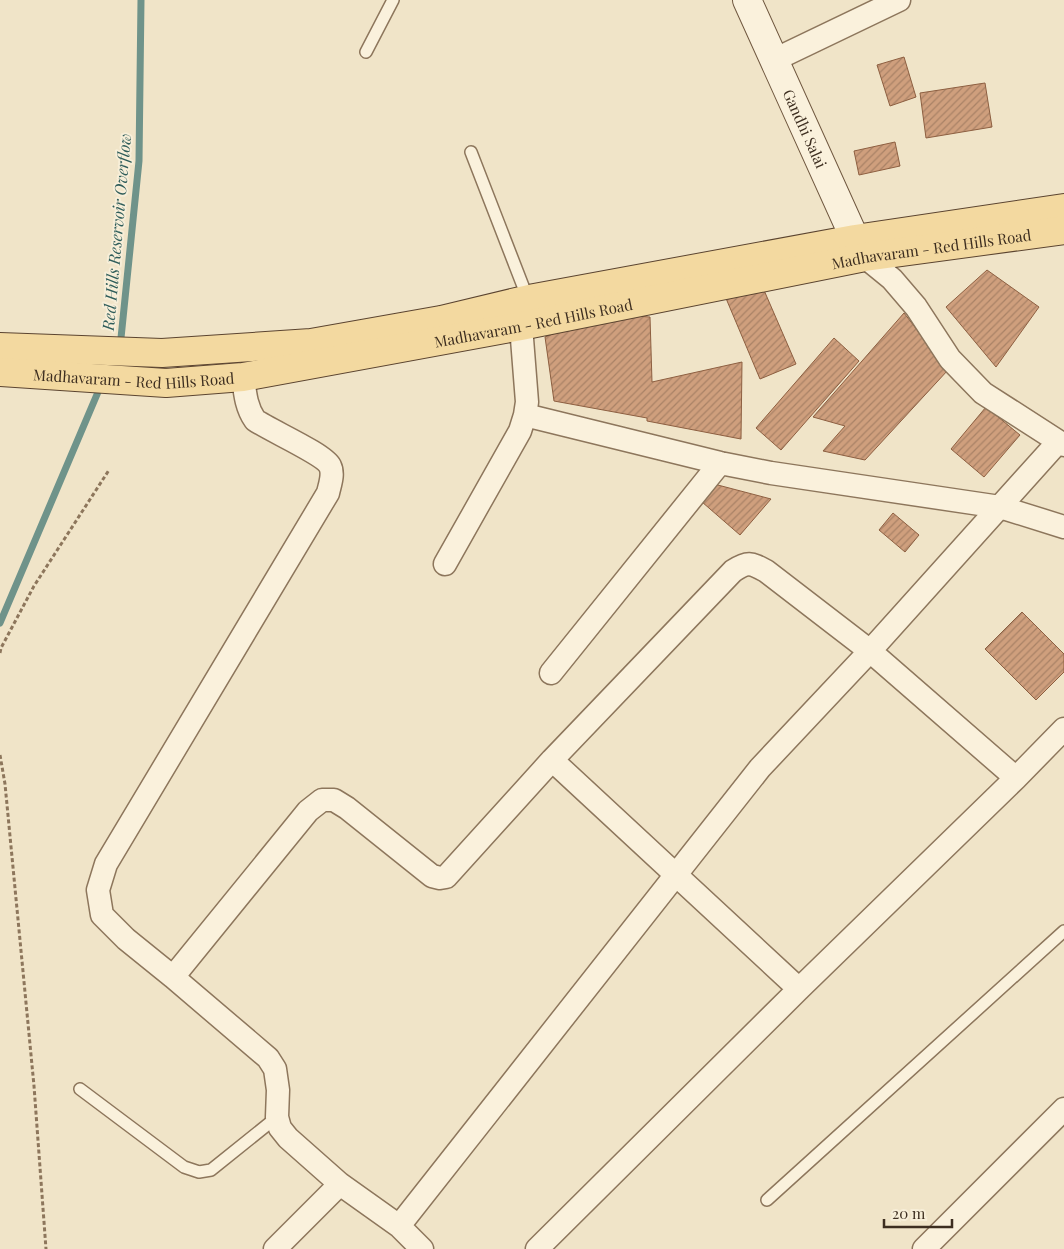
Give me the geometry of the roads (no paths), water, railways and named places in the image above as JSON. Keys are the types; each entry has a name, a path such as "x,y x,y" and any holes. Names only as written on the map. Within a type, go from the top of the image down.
{"main road":[{"name":"Madhavaram - Red Hills Road","path":"0,372 166,383 255,375 521,326 860,248 1064,208"},
{"name":"Madhavaram - Red Hills Road","path":"0,347 162,353 320,342 441,320 528,299 860,248 1064,230"}],"street":[{"name":"Gandhi Salai","path":"747,0 860,248"},
{"path":"774,60 899,0"},
{"path":"399,1226 760,768 1061,443 983,393 950,359 916,307 892,279 860,248"},
{"path":"445,564 520,431 527,402 521,326"},
{"path":"264,346 246,403 249,412 255,420 320,456 330,465 332,476 328,493 106,864 98,890 102,915 126,939 268,1058 275,1069 278,1090 277,1117 280,1128 288,1138 340,1184 399,1226 422,1249"},
{"path":"525,414 720,463 771,473 1000,508 1064,527"},
{"path":"551,673 720,463"},
{"path":"173,977 308,812 322,800 334,800 347,808 432,876 446,877 552,760 733,571 744,564 754,564 766,571 870,651 1016,778"},
{"path":"538,1249 1064,729"},
{"path":"552,760 799,989"},
{"path":"924,1249 1064,1110"},
{"path":"275,1249 340,1184"}],"lane":[{"path":"366,52 393,0"},
{"path":"471,152 528,299"},
{"path":"767,1200 1064,931"},
{"path":"80,1089 184,1167 199,1172 211,1170 223,1162 277,1117"}],"waterway":[{"name":"Red Hills Reservoir Overflow","path":"118,346 121,338 139,161 141,0"},
{"name":"Red Hills Reservoir Overflow","path":"0,623 101,385"}]}
